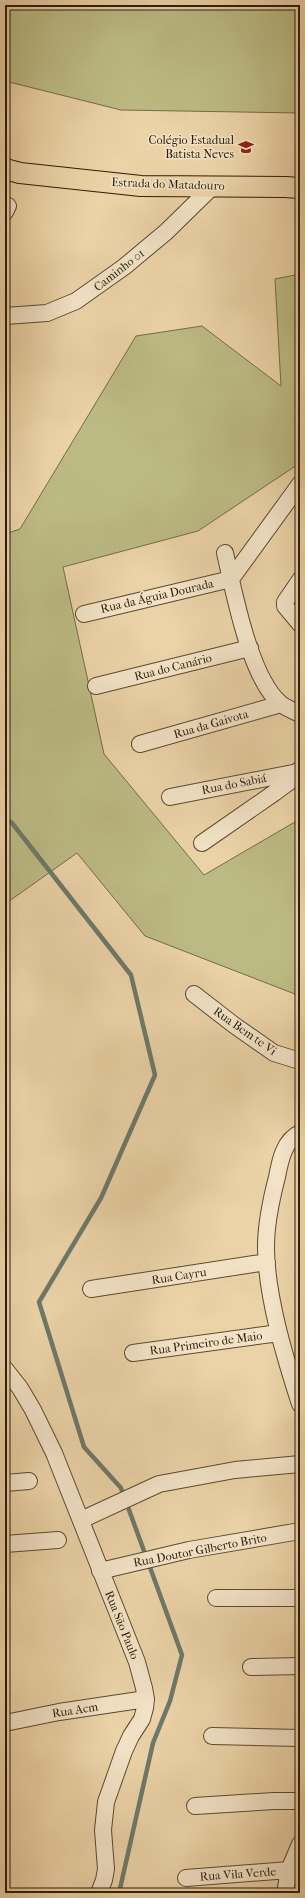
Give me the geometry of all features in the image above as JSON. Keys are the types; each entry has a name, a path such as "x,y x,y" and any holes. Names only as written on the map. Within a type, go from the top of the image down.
{"main road":[{"name":"Estrada do Matadouro","path":"5,169 27,174 141,186 295,186"}],"street":[{"name":"Caminho 01","path":"5,316 47,313 76,301 124,267 166,232 213,186"},
{"path":"231,579 300,484"},
{"path":"225,553 250,648 262,681 281,704 300,714"},
{"name":"Rua da Águia Dourada","path":"84,614 231,579"},
{"path":"300,580 285,602 285,606 300,624"},
{"name":"Rua do Canário","path":"96,686 250,648"},
{"name":"Rua da Gaivota","path":"140,744 281,704"},
{"path":"202,843 289,782 299,770"},
{"name":"Rua do Sabiá","path":"170,797 299,770"},
{"name":"Rua Bem te Vi","path":"194,994 274,1053 300,1061"},
{"path":"300,1133 290,1140 278,1170 269,1218 266,1246 267,1262 279,1333 294,1359 300,1404"},
{"name":"Rua Cayru","path":"91,1289 267,1262"},
{"name":"Rua Primeiro de Maio","path":"133,1353 279,1333"},
{"name":"Rua São Paulo","path":"5,1369 20,1388 36,1415 54,1453 137,1662 146,1699 142,1719 131,1736 124,1751 106,1802 103,1830 106,1869 99,1893"},
{"path":"80,1520 159,1484 235,1470 300,1464"},
{"path":"5,1483 29,1481"},
{"name":"Rua Doutor Gilberto Brito","path":"100,1571 189,1550 300,1531"},
{"path":"5,1544 58,1540"},
{"path":"216,1598 300,1598"},
{"path":"251,1667 300,1666"},
{"name":"Rua Acm","path":"5,1723 146,1699"},
{"path":"212,1736 300,1738"},
{"path":"195,1806 274,1801 300,1801"},
{"path":"285,1893 289,1870 300,1844"},
{"name":"Rua Vila Verde","path":"186,1878 289,1870"}],"shaded area":[{"path":"5,5 300,5 300,113 121,110 5,81"},
{"path":"300,274 300,463 198,531 63,567 104,754 204,875 300,819 300,996 145,936 77,853 5,904 5,534 20,529 136,336 202,326 281,386 275,279"}],"waterway":[{"path":"5,818 12,823 131,975 155,1075 101,1198 39,1302 84,1447 121,1488 182,1655 170,1701 153,1743 119,1893"}],"place":[{"name":"Colégio Estadual Batista Neves","path":"246,147"}]}
